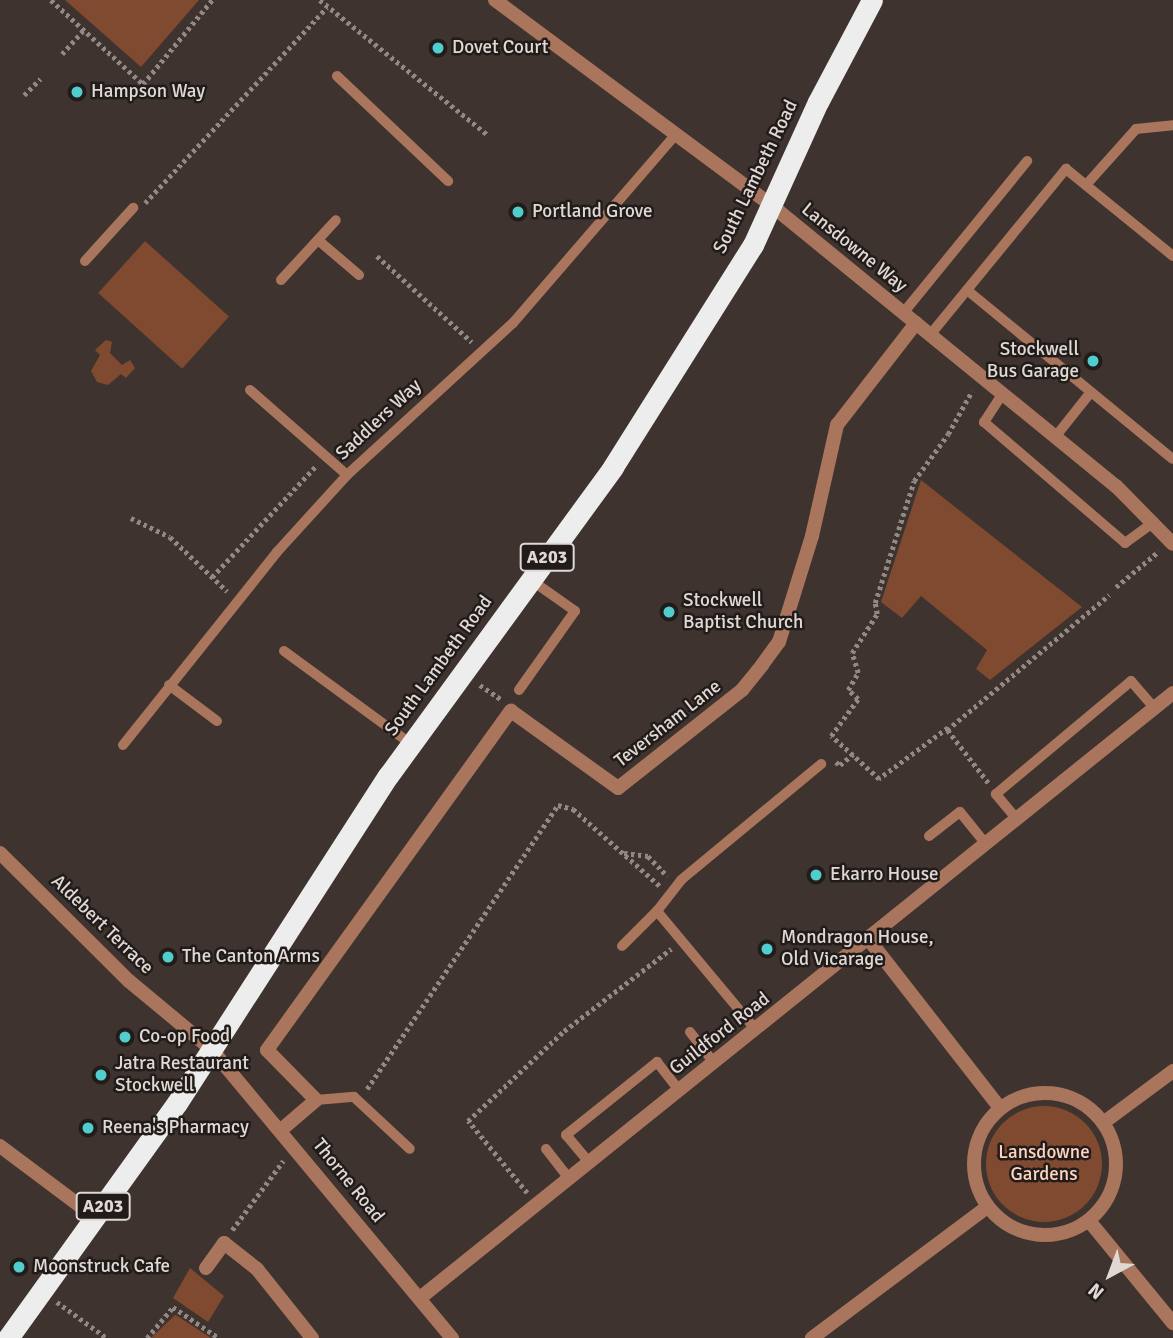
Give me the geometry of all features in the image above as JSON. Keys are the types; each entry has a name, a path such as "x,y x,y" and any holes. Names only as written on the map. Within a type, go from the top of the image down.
{"highway":[{"name":"South Lambeth Road","path":"8,1338 212,1050 411,744 621,455 745,258 872,0"}],"street":[{"name":"Lansdowne Way","path":"495,0 771,205 1056,436 1154,522 1172,543"},
{"name":"Teversham Lane","path":"316,1100 267,1050 510,711 618,788 732,698 762,665 779,642 811,536 837,425 916,323"},
{"name":"Guildford Road","path":"420,1298 588,1161 870,941 984,842 1173,694"},
{"name":"Aldebert Terrace","path":"0,853 122,975 212,1050"},
{"path":"870,941 1000,1108"},
{"name":"Thorne Road","path":"212,1050 452,1338"},
{"path":"1103,1123 1173,1071"},
{"path":"1054,1093 1078,1101 1103,1123 1115,1160 1111,1185 1090,1222 1072,1231 1039,1235 1015,1228 987,1208 975,1175 977,1140 1000,1108 1029,1094 1054,1093"},
{"path":"281,1130 316,1100"},
{"path":"0,1146 95,1217"},
{"path":"812,1338 987,1208"},
{"path":"1090,1222 1173,1323"},
{"path":"206,1268 224,1243 257,1269 312,1338"}],"lane":[{"path":"337,76 447,181"},
{"path":"1086,185 1136,129 1173,125"},
{"name":"Saddlers Way","path":"123,745 235,599 347,475 513,323 675,135"},
{"path":"904,312 1027,161"},
{"path":"930,335 1066,169 1173,256"},
{"path":"85,261 135,209"},
{"path":"281,280 336,220"},
{"path":"318,240 359,275"},
{"path":"967,290 1173,459"},
{"path":"250,390 347,475"},
{"path":"1056,436 1091,392"},
{"path":"1003,393 985,422 1125,543 1154,522"},
{"path":"519,690 575,611 530,580"},
{"path":"284,651 411,744"},
{"path":"1015,817 996,794 1131,681 1155,709"},
{"path":"170,685 217,721"},
{"path":"622,946 657,911 681,880 821,764"},
{"path":"929,836 960,812 984,842"},
{"path":"657,911 756,1030"},
{"path":"690,1032 714,1063"},
{"path":"588,1161 566,1135 657,1062 679,1090"},
{"path":"316,1100 354,1097 410,1149"},
{"path":"546,1149 568,1177"}],"path":[{"path":"51,0 143,84 212,0"},
{"path":"320,0 489,136"},
{"path":"135,209 327,7"},
{"path":"62,54 83,31"},
{"path":"24,95 40,79"},
{"path":"377,256 483,353"},
{"path":"984,377 914,481 875,603 877,614 852,653 858,673 848,690 858,699 831,736 879,779 948,728 1109,595"},
{"path":"212,577 325,456"},
{"path":"131,517 170,537 235,599"},
{"path":"1116,587 1172,543"},
{"path":"948,728 996,794"},
{"path":"840,765 853,754"},
{"path":"358,1101 558,805 573,809 659,885"},
{"path":"624,853 648,856 661,874 681,880"},
{"path":"537,1205 468,1121 564,1031 671,949"},
{"path":"224,1243 263,1183 296,1148"},
{"path":"64,1306 107,1338"},
{"path":"146,1338 173,1307 219,1338"}],"green space":[{"path":"65,0 199,0 141,67"},
{"path":"145,241 229,317 182,369 98,293"},
{"path":"106,340 112,342 110,353 122,365 130,360 135,368 126,378 121,374 108,385 97,382 91,371 100,355 95,350"},
{"path":"921,480 1082,607 990,680 976,669 987,650 921,596 902,618 881,602"},
{"name":"Lansdowne Gardens","path":"1044,1106 1066,1111 1085,1123 1097,1142 1102,1164 1097,1186 1085,1205 1066,1217 1044,1222 1022,1217 1003,1205 991,1186 986,1164 991,1142 1003,1123 1022,1111"},
{"path":"190,1268 224,1296 208,1322 173,1298"},
{"path":"175,1315 179,1317 211,1338 151,1338"}],"place":[{"name":"Dovet Court","path":"438,48"},
{"name":"Hampson Way","path":"77,92"},
{"name":"Portland Grove","path":"518,212"},
{"name":"Stockwell Bus Garage","path":"1093,361"},
{"name":"Stockwell Baptist Church","path":"669,612"},
{"name":"Ekarro House","path":"816,875"},
{"name":"Mondragon House, Old Vicarage","path":"767,949"},
{"name":"The Canton Arms","path":"168,957"},
{"name":"Co-op Food","path":"125,1037"},
{"name":"Jatra Restaurant Stockwell","path":"101,1075"},
{"name":"Reena's Pharmacy","path":"88,1128"},
{"name":"Moonstruck Cafe","path":"19,1267"}]}
